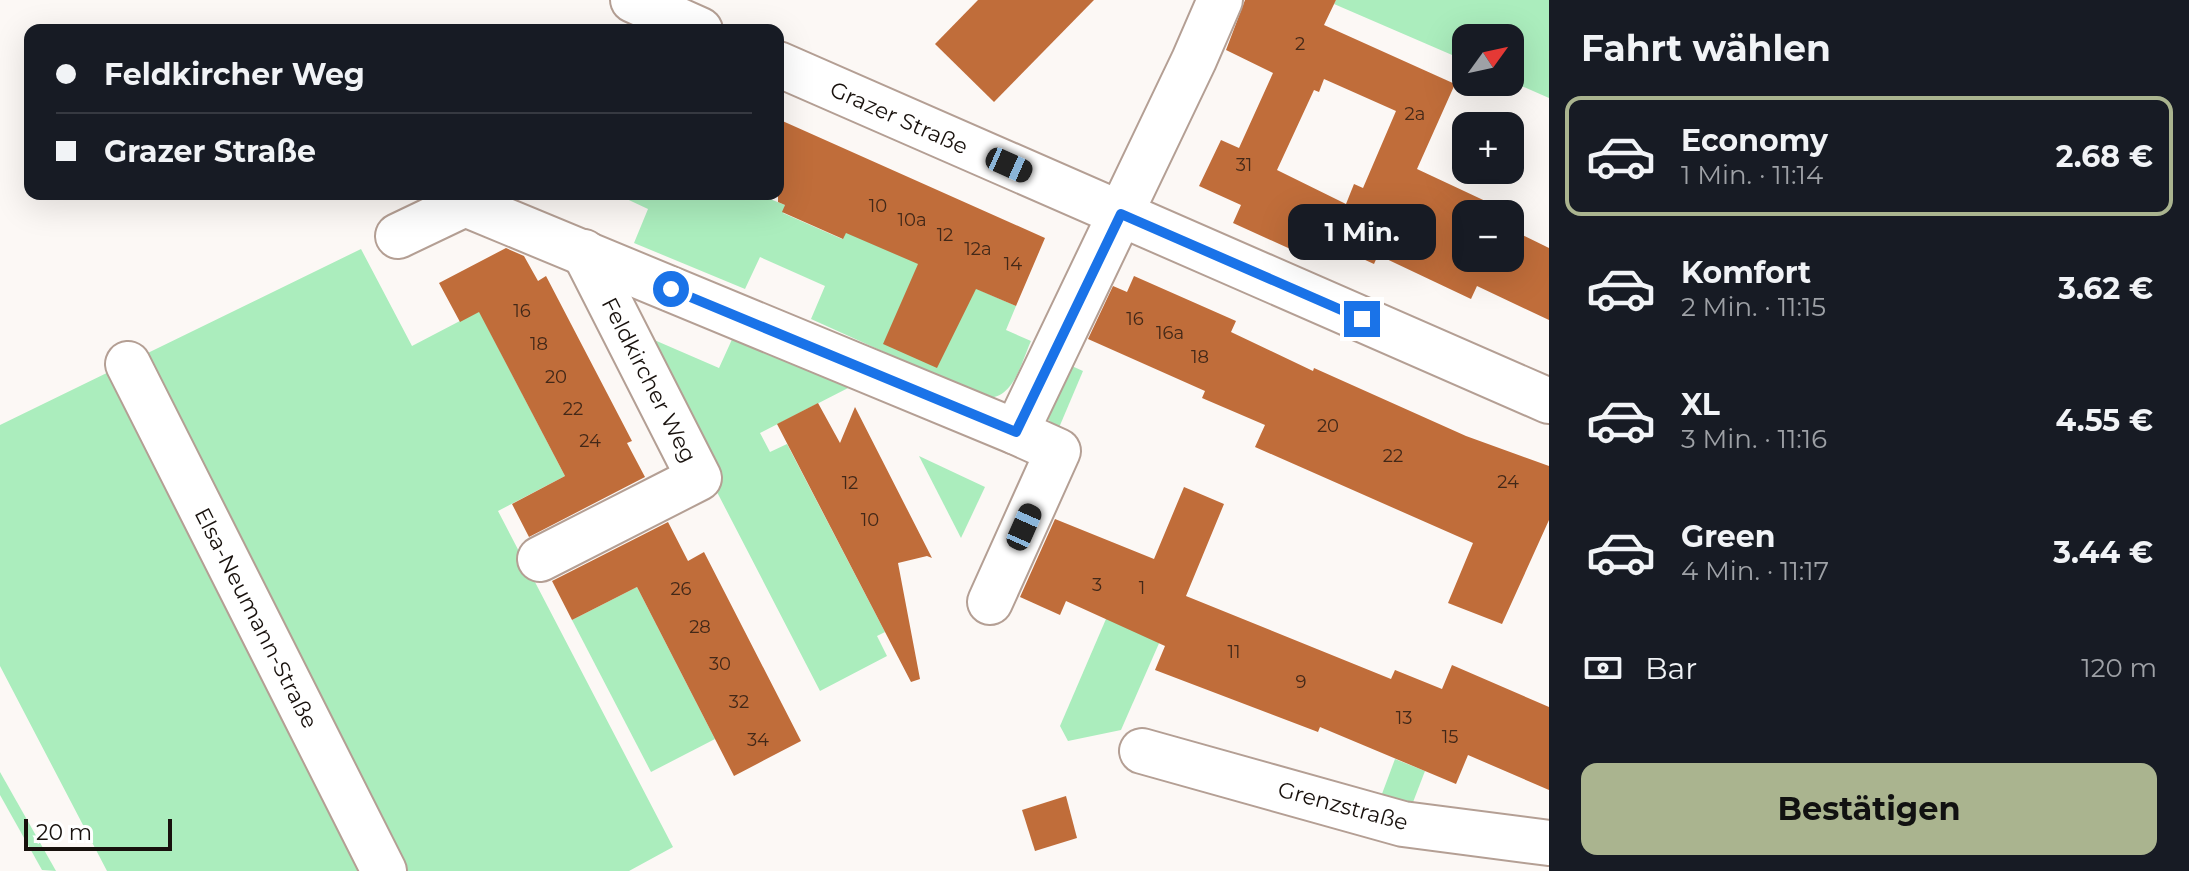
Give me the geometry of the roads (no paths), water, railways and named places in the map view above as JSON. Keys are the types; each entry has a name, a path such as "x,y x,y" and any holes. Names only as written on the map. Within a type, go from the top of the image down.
{"street":[{"path":"633,0 687,24"},
{"path":"1016,432 1220,0"},
{"name":"Grazer Straße","path":"784,67 1549,401"},
{"name":"Feldkircher Weg","path":"398,236 465,204 1058,451 990,602"},
{"name":"Feldkircher Weg","path":"540,559 699,478 584,252"},
{"name":"Elsa-Neumann-Straße","path":"128,364 384,871"},
{"name":"Grenzstraße","path":"1142,751 1403,824 1549,843"}]}
